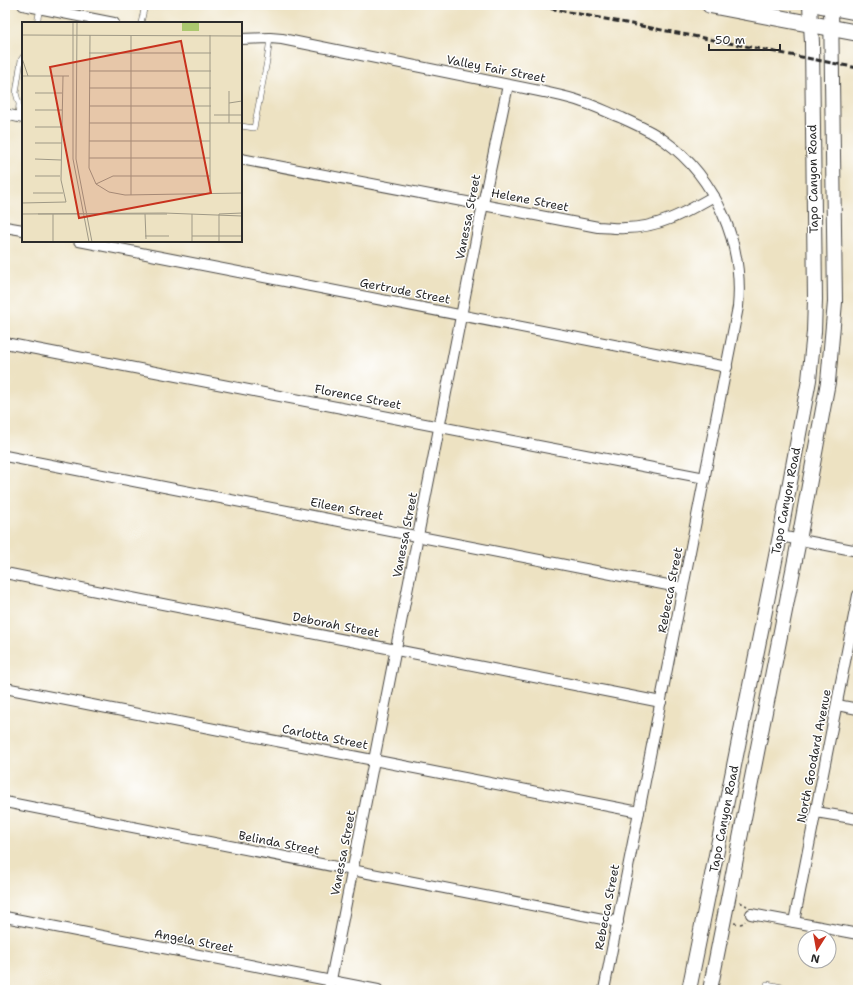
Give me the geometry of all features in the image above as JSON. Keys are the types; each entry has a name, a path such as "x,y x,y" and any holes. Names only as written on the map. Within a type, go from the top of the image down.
{"main road":[{"path":"710,5 858,33"},
{"name":"Tapo Canyon Road","path":"689,990 780,536 809,380 814,332 815,300 810,5"},
{"path":"828,6 858,12"},
{"name":"Tapo Canyon Road","path":"710,990 799,540 828,382 835,308 831,28 828,6"}],"street":[{"path":"23,5 109,22"},
{"name":"Valley Fair Street","path":"242,39 270,38 544,92 582,101 646,129 665,141 685,158 703,179 714,196"},
{"name":"Vanessa Street","path":"330,985 483,204 508,85"},
{"path":"5,114 20,118"},
{"name":"Helene Street","path":"242,159 598,227 626,228 648,226 666,221 685,213 714,196"},
{"name":"Rebecca Street","path":"604,990 738,307 739,275 736,256 729,231 714,196"},
{"path":"5,227 22,230"},
{"name":"Gertrude Street","path":"84,242 727,367"},
{"name":"Florence Street","path":"5,343 705,478"},
{"name":"Eileen Street","path":"5,456 683,588"},
{"path":"780,536 858,551"},
{"name":"Deborah Street","path":"5,573 661,702"},
{"name":"North Goodard Avenue","path":"794,922 858,599"},
{"name":"Carlotta Street","path":"5,688 640,812"},
{"path":"837,705 858,709"},
{"name":"Belinda Street","path":"5,802 618,922"},
{"path":"816,812 858,819"},
{"path":"751,914 858,934"},
{"name":"Angela Street","path":"5,917 330,985 378,990"}],"lane":[{"path":"142,22 145,5"},
{"path":"37,22 40,8"},
{"path":"242,126 254,128 270,38"},
{"path":"20,118 19,104 16,93 22,58"},
{"path":"766,990 767,984 797,990"}],"railway":[{"path":"533,5 858,68"}]}
